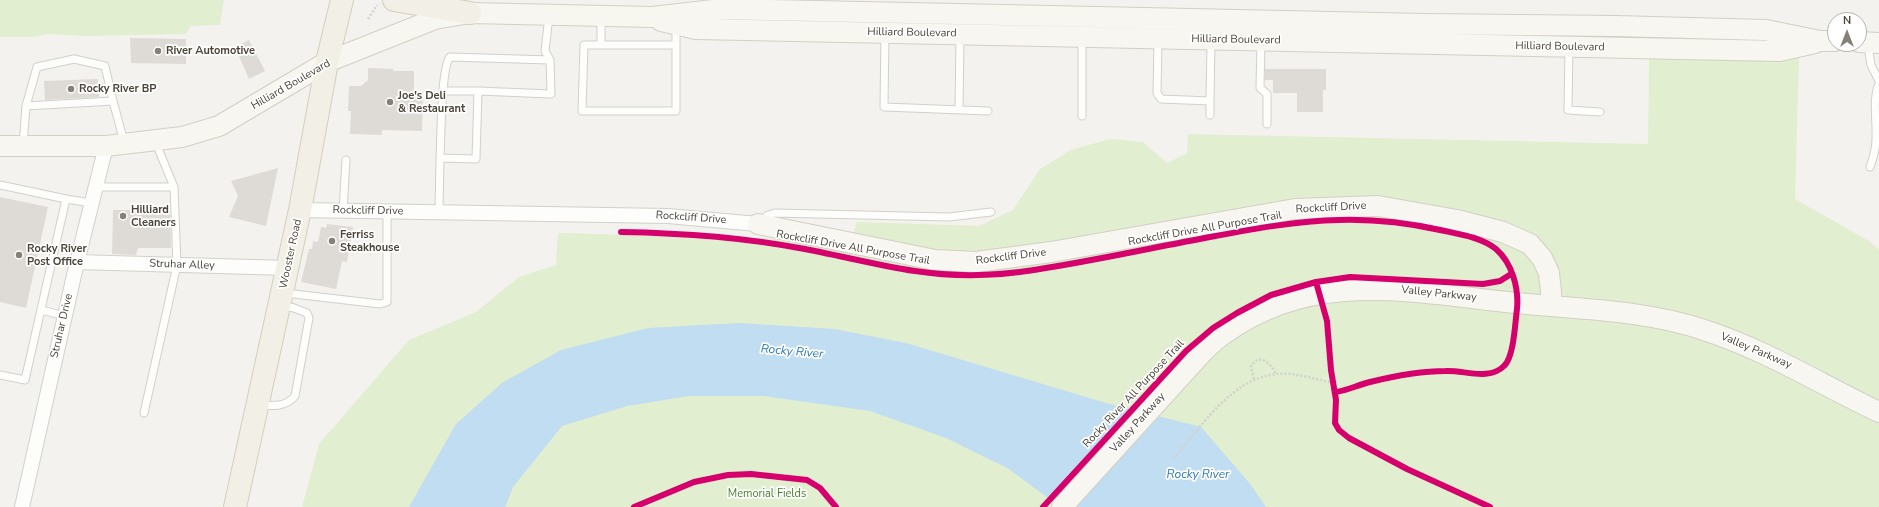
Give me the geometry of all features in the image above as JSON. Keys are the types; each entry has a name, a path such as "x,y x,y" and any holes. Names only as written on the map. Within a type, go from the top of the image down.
{"main road":[{"name":"Wooster Road","path":"235,507 288,268 327,62 342,0"},
{"path":"386,2 470,12"},
{"name":"Hilliard Boulevard","path":"0,146 115,145 182,137 219,126 327,62 435,19 470,12 549,16 652,17 722,9 1425,24 1616,26 1766,30 1827,41"},
{"name":"Hilliard Boulevard","path":"652,17 666,24 676,35 696,29 1780,52 1827,41"},
{"name":"Rockcliff Drive","path":"758,224 935,260 976,262 1051,252 1295,209 1378,206 1457,220 1503,232 1530,244 1542,258 1548,273 1551,292 1550,305"},
{"name":"Valley Parkway","path":"1062,507 1202,352 1224,334 1256,315 1290,301 1319,294 1350,290 1378,289 1550,305 1620,313 1702,329 1748,346 1879,412"}],"street":[{"name":"Struhar Drive","path":"22,507 91,203 96,187 115,145"},
{"name":"Rockcliff Drive","path":"300,210 668,216 758,224"},
{"name":"Struhar Alley","path":"77,262 288,268"}],"lane":[{"path":"443,91 550,94 550,60 545,51 549,16"},
{"path":"601,17 601,45"},
{"path":"885,33 884,107 988,111"},
{"path":"959,110 960,34"},
{"path":"676,35 676,111 582,111 584,45 601,45 676,35"},
{"path":"1082,37 1082,116"},
{"path":"1158,39 1157,93 1161,99 1210,101"},
{"path":"1210,115 1212,40"},
{"path":"1262,41 1260,88 1267,94 1267,124"},
{"path":"1868,42 1871,65 1879,83 1876,92 1876,149 1870,168"},
{"path":"1568,47 1568,110 1600,112"},
{"path":"439,212 443,91 447,60 450,57 550,60"},
{"path":"23,146 26,106 37,67 74,59 105,66 113,101 115,145"},
{"path":"440,158 476,159 478,91"},
{"path":"26,106 113,101"},
{"path":"144,413 177,265 174,187 155,140"},
{"path":"343,211 346,160"},
{"path":"0,185 91,203"},
{"path":"96,187 174,187"},
{"path":"0,375 25,380 66,199"},
{"path":"281,299 380,304 387,302 387,211"},
{"path":"758,224 768,215 775,213 949,217 991,212"},
{"path":"258,405 280,406 290,402 295,396 309,318 307,313 294,308 281,299"},
{"path":"41,310 65,316"}],"path":[{"path":"368,19 386,2"},
{"path":"1254,379 1251,366 1259,360 1266,360 1271,364 1276,374"},
{"path":"1174,458 1211,414 1229,396 1254,379 1276,374 1333,382"}],"green space":[{"path":"0,0 224,0 220,25 190,26 186,34 86,36 48,34 32,37 0,37"},
{"name":"Memorial Fields","path":"1649,55 1799,58 1795,199 1869,241 1879,250 1879,507 302,507 319,444 409,340 476,312 519,277 556,265 558,233 785,239 848,252 857,222 979,226 1013,210 1040,169 1071,150 1110,139 1143,142 1167,163 1187,153 1188,134 1648,144"}],"water":[{"name":"Rocky River","path":"739,323 834,329 906,343 1106,403 1201,427 1251,485 1266,507 1060,507 1009,469 946,438 870,411 764,396 689,396 627,406 562,426 513,487 505,507 409,507 456,424 502,383 561,350 648,328"}],"building":[{"name":"River Automotive","path":"130,38 186,39 186,64 131,63"},
{"path":"249,40 265,71 249,79 235,47"},
{"name":"Joe's Deli & Restaurant","path":"368,68 393,69 393,71 414,71 414,92 423,92 422,131 382,130 382,135 350,134 351,111 348,111 349,86 361,86 368,80"},
{"path":"1265,69 1326,69 1326,90 1323,90 1323,112 1297,112 1297,93 1273,93 1273,80 1265,80"},
{"name":"Rocky River BP","path":"98,79 99,97 45,100 44,81"},
{"path":"278,168 266,226 229,217 238,196 231,181"},
{"name":"Rocky River Post Office","path":"0,197 48,207 26,308 0,302"},
{"path":"113,210 170,210 171,248 138,248 136,255 112,254"},
{"path":"327,224 353,227 347,262 342,261 336,289 301,282 309,249 312,249 313,241 318,242 321,227 326,228"}],"cycle path":[{"name":"Rockcliff Drive All Purpose Trail","path":"621,232 666,233 733,238 777,244 915,271 960,275 1005,274 1034,270 1078,263 1258,228 1339,220 1365,220 1416,225 1469,236 1490,245 1502,255 1513,276 1517,293 1517,309 1512,348 1504,366 1491,373 1484,374 1453,371 1408,374 1370,382 1336,392"},
{"path":"1316,282 1350,277 1483,284 1500,281 1511,274"},
{"name":"Rocky River All Purpose Trail","path":"1043,507 1186,351 1213,328 1271,295 1316,282 1327,321 1331,370 1336,400 1335,423 1339,430 1349,438 1407,469 1490,507"},
{"path":"634,507 694,482 728,475 751,474 807,480 820,488 836,507"}],"place":[{"name":"River Automotive","path":"158,51"},
{"name":"Rocky River BP","path":"71,89"},
{"name":"Joe's Deli & Restaurant","path":"390,102"},
{"name":"Hilliard Cleaners","path":"123,216"},
{"name":"Ferriss Steakhouse","path":"332,241"},
{"name":"Rocky River Post Office","path":"19,255"}]}
